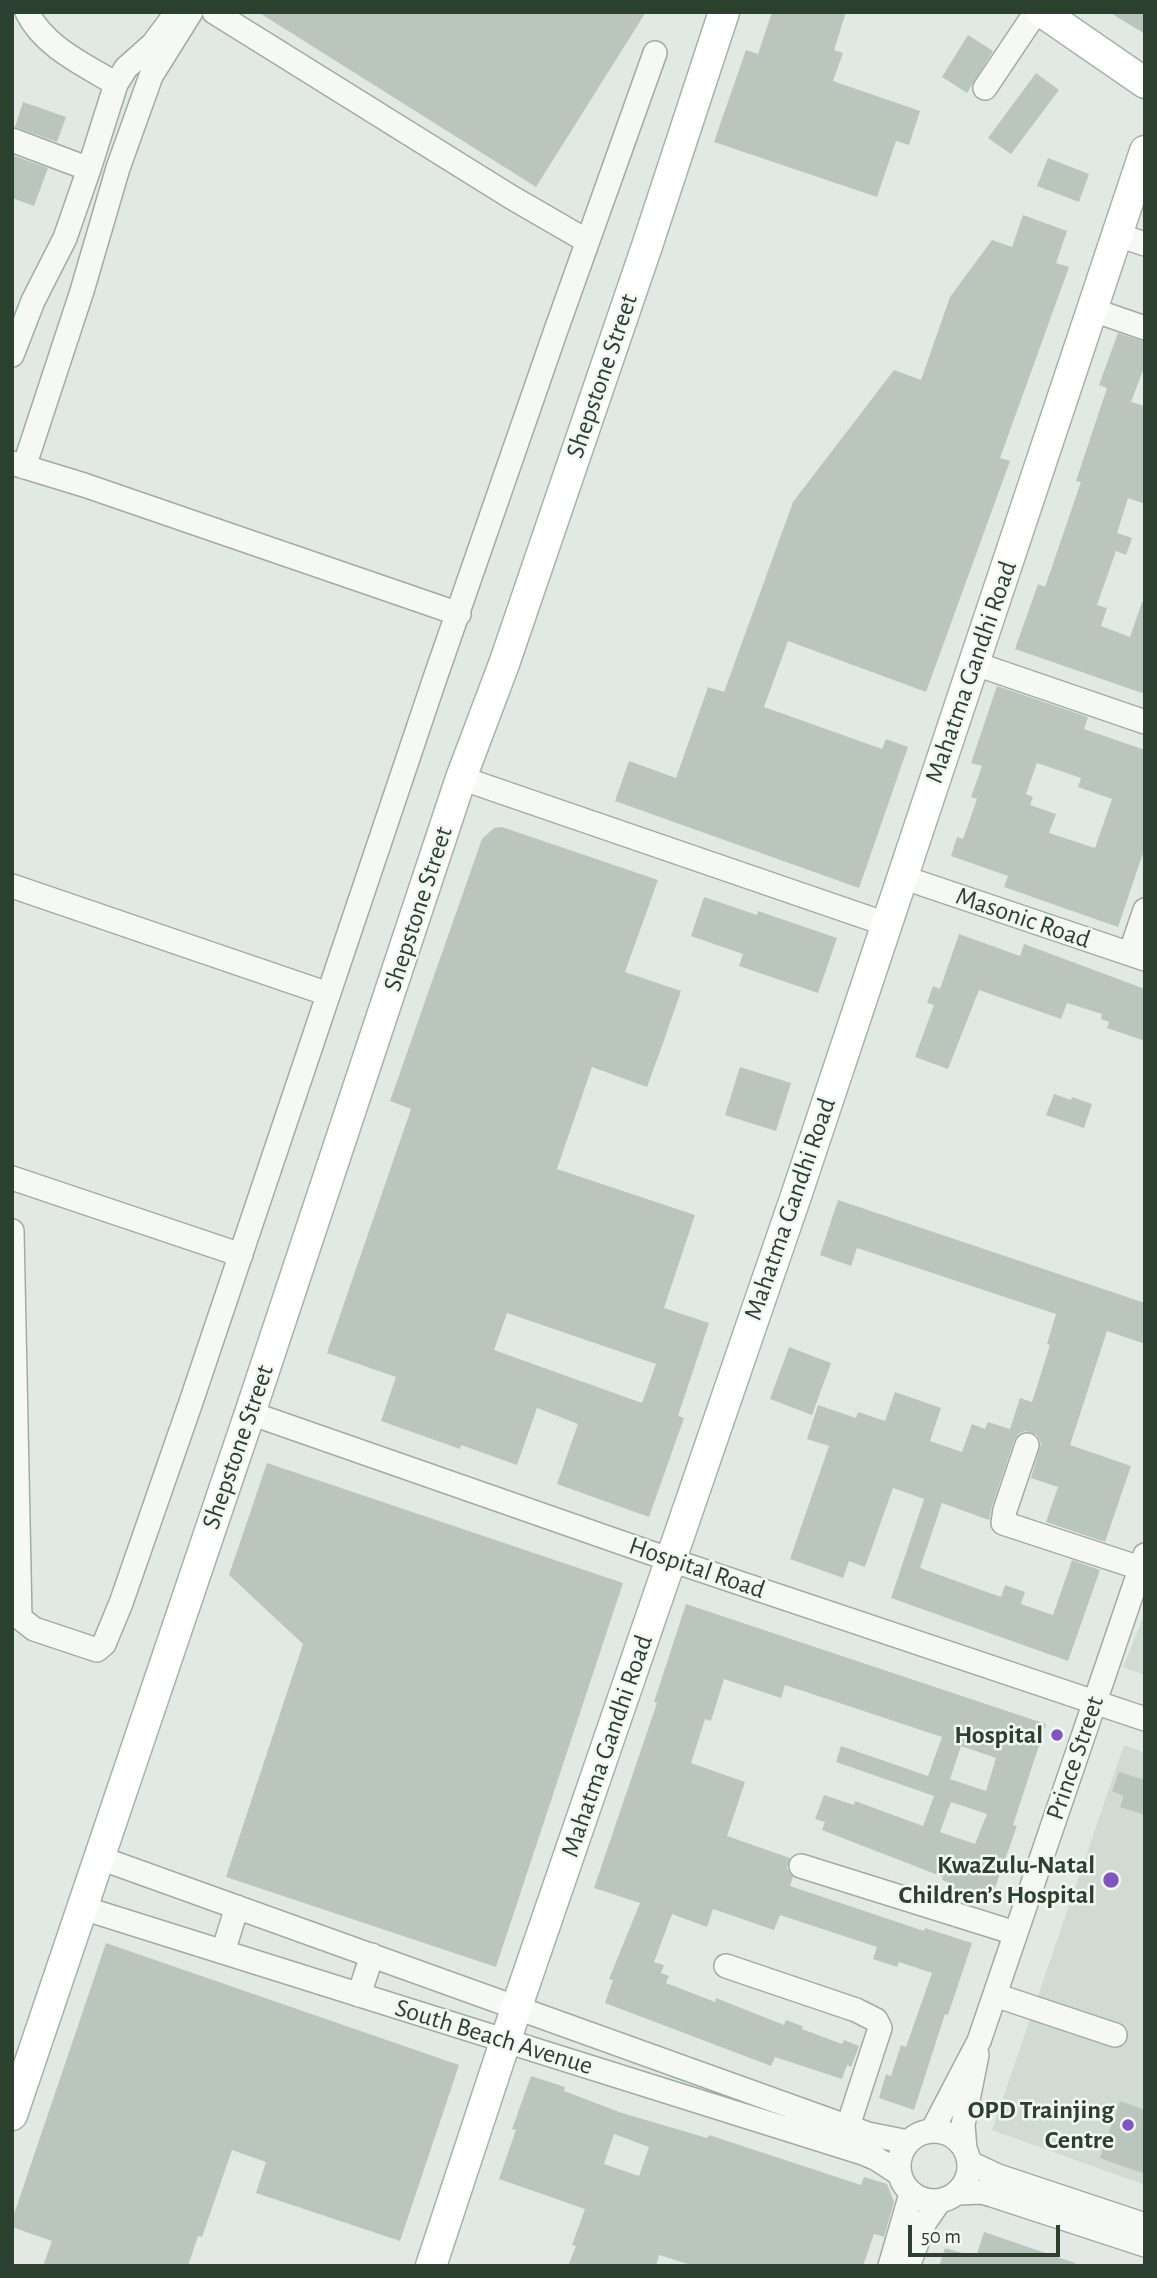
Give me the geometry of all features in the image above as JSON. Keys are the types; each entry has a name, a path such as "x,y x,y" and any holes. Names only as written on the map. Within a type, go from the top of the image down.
{"main road":[{"name":"Shepstone Street","path":"12,2115 250,1413 461,778 503,664 724,12"},
{"path":"1042,12 1145,83"},
{"name":"Mahatma Gandhi Road","path":"431,2266 517,2006 796,1196 1093,310 1131,240 1145,151"}],"street":[{"path":"27,12 41,34 116,84"},
{"path":"12,355 33,301 65,238 116,84 126,68 153,44 179,12"},
{"path":"191,12 151,76 118,168 82,291 18,465 459,614"},
{"path":"214,12 511,197 587,241"},
{"path":"985,88 1036,12"},
{"path":"12,1231 20,1618 34,1629 94,1650 104,1644 121,1603 328,994 654,53"},
{"path":"12,140 89,169"},
{"path":"1093,310 1145,328"},
{"path":"973,663 1145,722"},
{"path":"461,778 886,924"},
{"name":"Masonic Road","path":"902,877 1138,956"},
{"path":"12,886 328,994"},
{"path":"1138,956 1145,910"},
{"path":"12,1178 241,1255"},
{"name":"Hospital Road","path":"250,1413 671,1560 1145,1719"},
{"path":"1027,1445 1003,1523 1142,1561"},
{"name":"Prince Street","path":"932,2131 979,2041 1142,1561"},
{"name":"South Beach Avenue","path":"100,1858 879,2137 908,2142"},
{"path":"801,1866 1016,1933"},
{"path":"223,1952 237,1907"},
{"name":"South Beach Avenue","path":"83,1908 863,2153 905,2184"},
{"path":"359,1995 372,1955"},
{"path":"726,1966 856,2010 876,2020 880,2028 848,2126"},
{"path":"995,1995 1115,2035"},
{"name":"Prince Street","path":"967,2156 963,2125 979,2041"},
{"path":"890,2266 905,2184 898,2165 901,2152 908,2142 919,2134 932,2131 945,2133 956,2139 967,2156 998,2176 1145,2225"},
{"path":"908,2266 925,2222 968,2174 967,2156"},
{"path":"905,2184 929,2201 992,2194 1145,2245"}],"shaded area":[{"path":"1145,1613 1145,1675 1123,1667"},
{"name":"KwaZulu-Natal Children’s Hospital","path":"1124,1745 1145,1753 1145,2185 992,2130"}],"building":[{"path":"258,12 646,12 536,187"},
{"path":"772,12 846,12 834,50 843,53 833,81 920,111 909,145 896,141 877,197 714,142 746,50 758,54"},
{"path":"1109,12 1145,12 1145,34"},
{"path":"968,35 993,51 967,93 942,77"},
{"path":"1036,73 1059,90 1011,154 988,138"},
{"path":"23,102 66,117 57,142 15,127"},
{"path":"12,155 48,168 34,206 12,198"},
{"path":"1048,158 1089,174 1079,202 1037,186"},
{"path":"1023,215 1067,231 1056,263 1069,267 1000,458 1010,461 926,692 788,641 764,707 882,749 886,739 908,747 859,888 615,801 629,761 676,778 708,687 724,692 793,502 894,370 921,380 950,297 992,240 1012,247"},
{"path":"1118,333 1145,342 1145,365 1131,402 1145,406 1145,504 1128,498 1117,533 1132,538 1126,555 1116,551 1097,605 1107,608 1101,626 1130,637 1142,602 1145,603 1145,694 1015,649 1038,584 1045,587 1081,482 1076,481 1107,388 1099,385"},
{"path":"997,686 1088,717 1084,729 1145,750 1145,847 1118,927 1004,887 1008,876 951,856 957,837 963,839 977,799 971,797 982,766 971,763","holes":["1037,763 1081,778 1078,787 1112,799 1095,848 1049,833 1056,814 1030,805 1033,797 1026,794"]},
{"path":"502,827 658,880 625,972 681,991 662,1046 647,1087 592,1067 557,1169 695,1215 664,1308 709,1323 678,1416 684,1418 649,1517 557,1484 578,1424 537,1408 517,1465 461,1445 460,1449 381,1421 396,1377 327,1353 411,1109 390,1101 482,839 494,828","holes":["507,1313 656,1364 642,1403 494,1350"]},
{"path":"704,897 757,915 758,911 837,938 818,993 739,966 743,954 691,936"},
{"path":"959,934 1020,956 1024,944 1145,989 1145,1041 1107,1028 1109,1022 1101,1019 1102,1014 1067,1003 1061,1019 979,990 948,1069 915,1057 934,1005 927,1003 933,986 940,989"},
{"path":"740,1067 791,1083 776,1131 725,1115"},
{"path":"1054,1094 1092,1104 1084,1128 1046,1115"},
{"path":"838,1200 1145,1303 1145,1344 1107,1331 1070,1445 1131,1466 1105,1542 1046,1522 1058,1487 1031,1478 1041,1443 1037,1435 1025,1431 1018,1434 1014,1441 989,1520 942,1503 920,1568 1001,1597 1005,1585 1025,1592 1021,1604 1053,1615 1072,1560 1100,1570 1068,1661 891,1598 924,1499 893,1488 865,1567 849,1561 843,1578 790,1559 829,1446 807,1439 818,1405 856,1418 858,1412 885,1421 895,1392 941,1408 930,1441 962,1452 972,1424 985,1429 988,1422 1010,1429 1020,1398 1032,1402 1050,1345 1047,1344 1056,1314 857,1248 851,1266 820,1255"},
{"path":"789,1347 831,1363 812,1415 770,1399"},
{"path":"267,1463 623,1583 496,1967 226,1877 303,1644 229,1575"},
{"path":"686,1604 1046,1724 1013,1825 1017,1826 992,1896 989,1895 985,1906 952,1894 955,1885 942,1880 943,1877 822,1830 825,1822 815,1819 824,1795 854,1805 855,1801 923,1826 934,1796 836,1762 841,1746 928,1776 942,1737 785,1685 781,1698 724,1679 711,1721 705,1719 691,1763 745,1782 727,1836 790,1858 787,1868 793,1877 790,1886 924,1931 925,1928 972,1943 948,2015 945,2014 914,2110 879,2098 886,2074 891,2076 901,2045 906,2047 932,1973 899,1962 897,1967 873,1959 877,1947 780,1915 774,1930 713,1909 707,1927 672,1914 654,1962 664,1965 661,1973 669,1976 666,1983 715,2002 716,1998 784,2025 786,2020 842,2044 844,2040 859,2046 851,2067 847,2065 842,2079 775,2057 771,2066 605,2003 613,1980 609,1979 640,1903 594,1888 657,1703 654,1702","holes":["961,1746 996,1758 986,1791 950,1779","951,1802 987,1814 975,1844 940,1832"]},
{"path":"1119,1772 1145,1780 1145,1815 1120,1807 1124,1796 1112,1791"},
{"path":"106,1943 459,2065 400,2241 256,2193 266,2162 232,2150 202,2237 198,2236 188,2266 43,2266 52,2241 12,2227 12,2220"},
{"path":"531,2076 565,2087 564,2091 622,2113 707,2138 709,2135 861,2185 864,2177 887,2184 894,2202 884,2237 874,2234 863,2266 694,2266 659,2255 656,2266 568,2266 576,2246 572,2245 585,2209 499,2179 516,2130 512,2129","holes":["614,2134 649,2147 639,2176 604,2164"]},
{"name":"OPD Trainjing Centre","path":"1120,2101 1145,2110 1145,2174 1100,2158"},
{"path":"984,2232 1075,2263 1075,2266 939,2266 945,2248 976,2257"}],"place":[{"name":"Hospital","path":"1057,1735"},
{"name":"KwaZulu-Natal Children’s Hospital","path":"1111,1880"},
{"name":"OPD Trainjing Centre","path":"1128,2125"}]}
